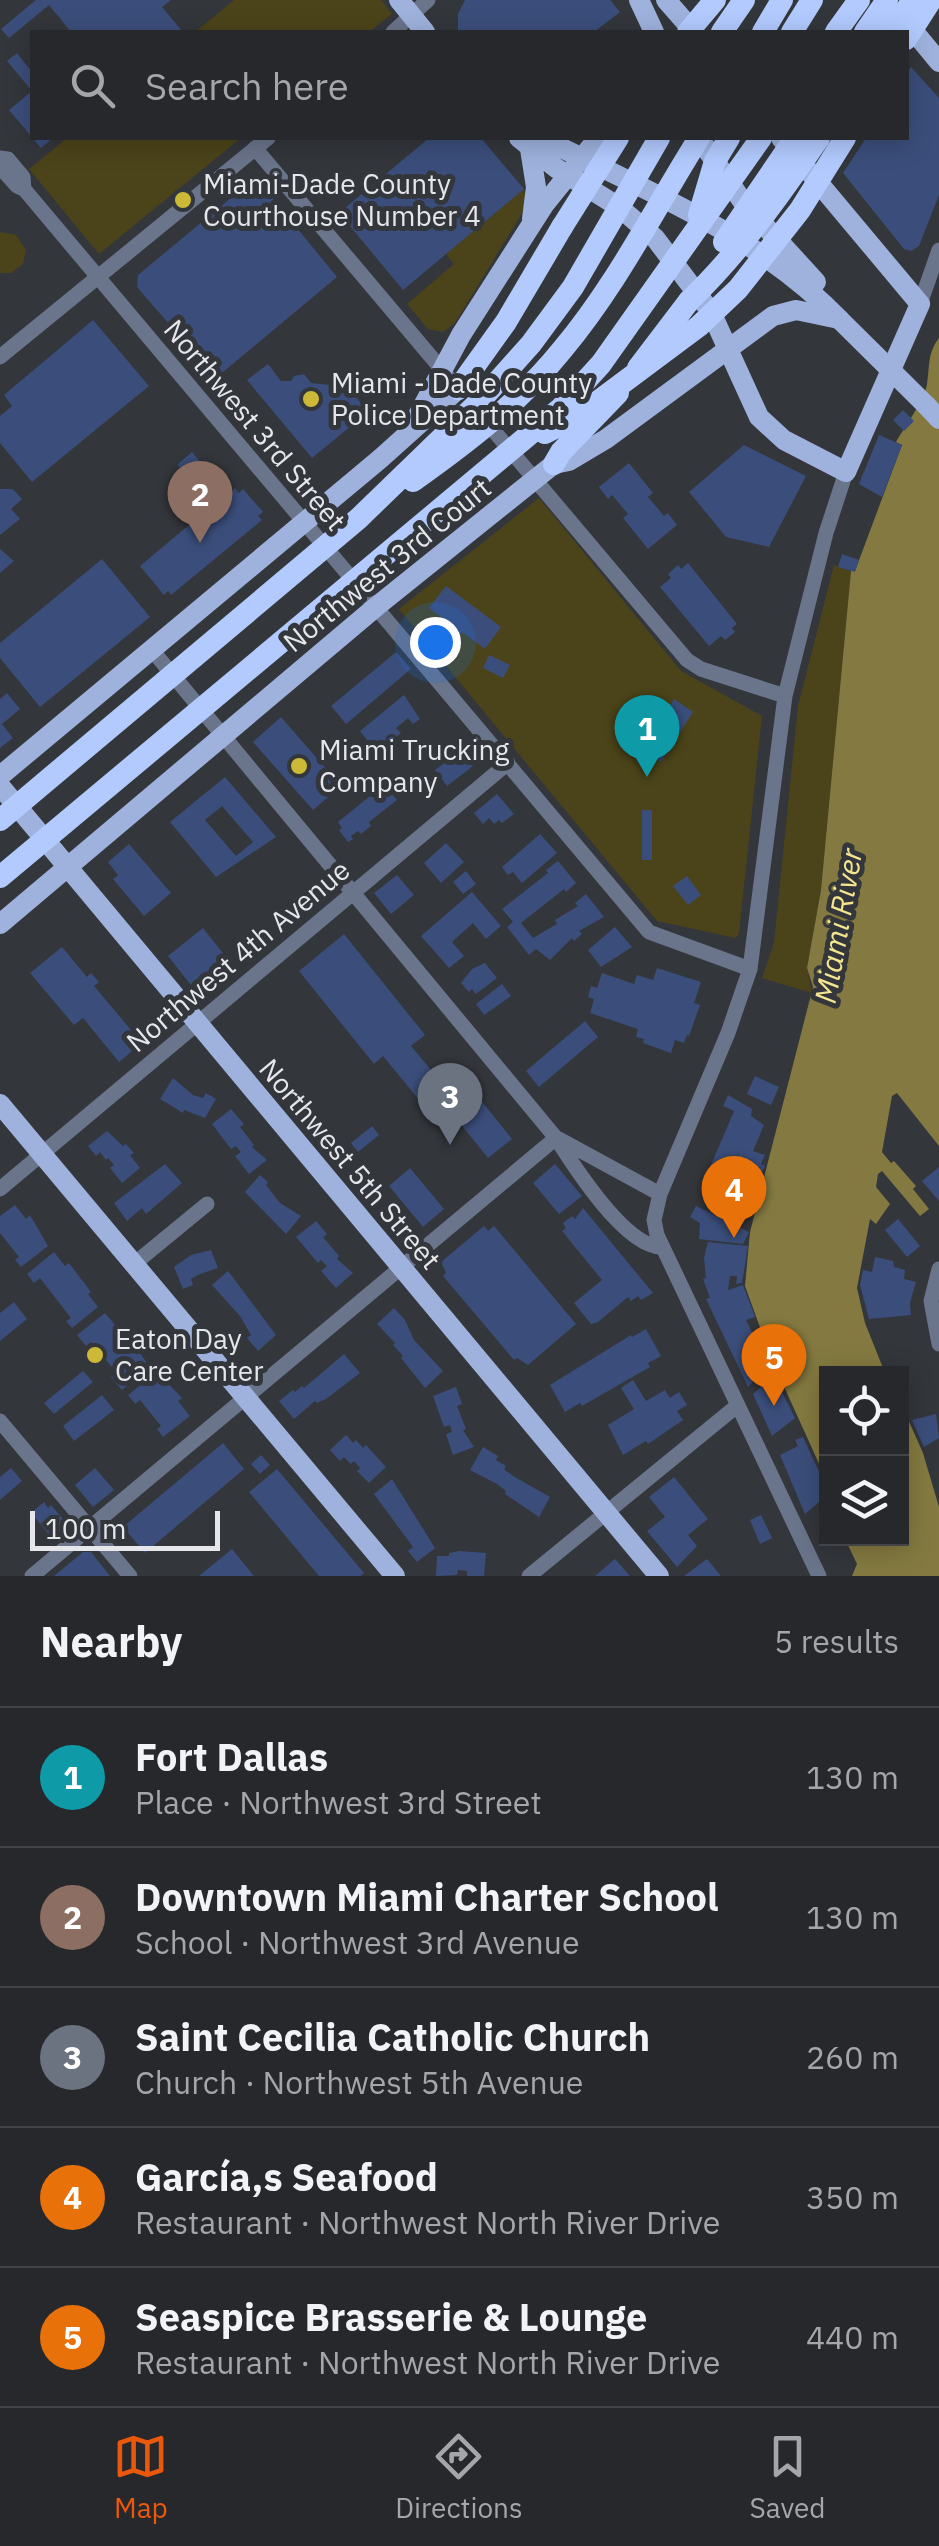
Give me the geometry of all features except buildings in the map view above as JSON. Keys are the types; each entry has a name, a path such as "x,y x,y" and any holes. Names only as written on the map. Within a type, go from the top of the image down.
{"highway":[{"path":"692,30 715,0"},
{"path":"723,30 744,0"},
{"path":"763,30 782,0"},
{"path":"793,30 812,0"},
{"path":"837,30 859,0"},
{"path":"867,30 887,0"},
{"path":"891,30 912,0"},
{"path":"909,34 931,0"},
{"path":"450,380 506,322 617,140"},
{"path":"0,820 358,519 463,419 523,354 573,287 659,140"},
{"path":"358,519 461,447 515,400 562,351 698,140"},
{"path":"694,232 714,161 728,140"},
{"path":"0,877 561,408 601,364 760,140"},
{"path":"689,301 706,268 794,140"},
{"path":"545,472 622,389 689,301 715,276 818,140"},
{"path":"520,446 578,417 698,326 738,290 781,236 844,140"}],"main road":[{"path":"637,0 641,30"},
{"path":"637,0 653,30"},
{"path":"666,0 689,30"},
{"path":"887,0 939,62"},
{"path":"405,8 423,30"},
{"path":"0,776 404,437 450,380 461,335 531,226 596,140"},
{"path":"700,140 750,210 823,290 834,314"},
{"path":"530,141 568,176 618,207 655,238 704,301 759,417 773,432 846,472 920,304 782,140"},
{"path":"530,141 583,158 736,236 788,273 834,314 939,419"},
{"path":"530,141 536,187 531,226"},
{"name":"Northwest 3rd Court","path":"0,924 377,606 545,472 606,439 782,312 834,314"},
{"path":"704,366 724,368 742,382"},
{"name":"Northwest 5th Street","path":"0,786 660,1576"},
{"path":"0,1104 395,1576"}],"street":[{"path":"405,8 428,0"},
{"path":"0,358 262,142 450,380 545,472 687,660 785,696"},
{"name":"Northwest 3rd Street","path":"0,161 8,159 23,177 24,189 649,932 750,969"},
{"path":"920,304 939,250"},
{"path":"820,1576 662,1246 654,1220 660,1194 728,1034 750,969 785,696 826,532 846,472"},
{"path":"152,650 556,1138 628,1231 642,1243 662,1246"},
{"name":"Northwest 4th Avenue","path":"0,1189 508,763"},
{"path":"556,1138 660,1194"},
{"path":"32,1576 556,1138"},
{"path":"134,1264 207,1204"},
{"path":"628,1231 654,1220"},
{"path":"939,1270 932,1311 939,1344"},
{"path":"529,1576 738,1405"},
{"path":"0,1420 130,1576"}],"shaded area":[{"path":"234,0 381,0 392,14 372,30 197,30"},
{"path":"65,140 239,140 99,254 29,169"},
{"path":"524,189 526,201 521,215 455,323 443,332 428,329 407,304 454,264 446,254"},
{"path":"0,232 16,235 26,250 23,264 11,273 0,273"},
{"path":"539,498 681,671 762,716 736,938 657,921 399,609"},
{"path":"834,565 851,571 821,890 807,968 812,993 762,978 774,943 798,706"}],"water":[{"name":"Miami River","path":"939,338 939,1146 897,1093 892,1096 882,1152 916,1186 913,1189 929,1209 920,1216 882,1171 878,1174 876,1187 890,1204 876,1224 870,1219 857,1288 865,1323 882,1366 819,1366 819,1464 771,1358 745,1286 750,1232 813,987 807,968 821,890 851,571 855,571 902,445 896,442 925,390"},
{"path":"909,1422 939,1507 939,1576 852,1576 857,1564 848,1546 909,1546"}],"place":[{"name":"Miami-Dade County Courthouse Number 4","path":"183,200"},
{"name":"Miami - Dade County Police Department","path":"311,399"},
{"name":"Downtown Miami Charter School","path":"200,543"},
{"name":"Miami Trucking Company","path":"299,766"},
{"name":"Fort Dallas","path":"647,777"},
{"name":"Saint Cecilia Catholic Church","path":"450,1145"},
{"name":"García,s Seafood","path":"734,1238"},
{"name":"Eaton Day Care Center","path":"95,1355"},
{"name":"Seaspice Brasserie & Lounge","path":"774,1406"}]}
